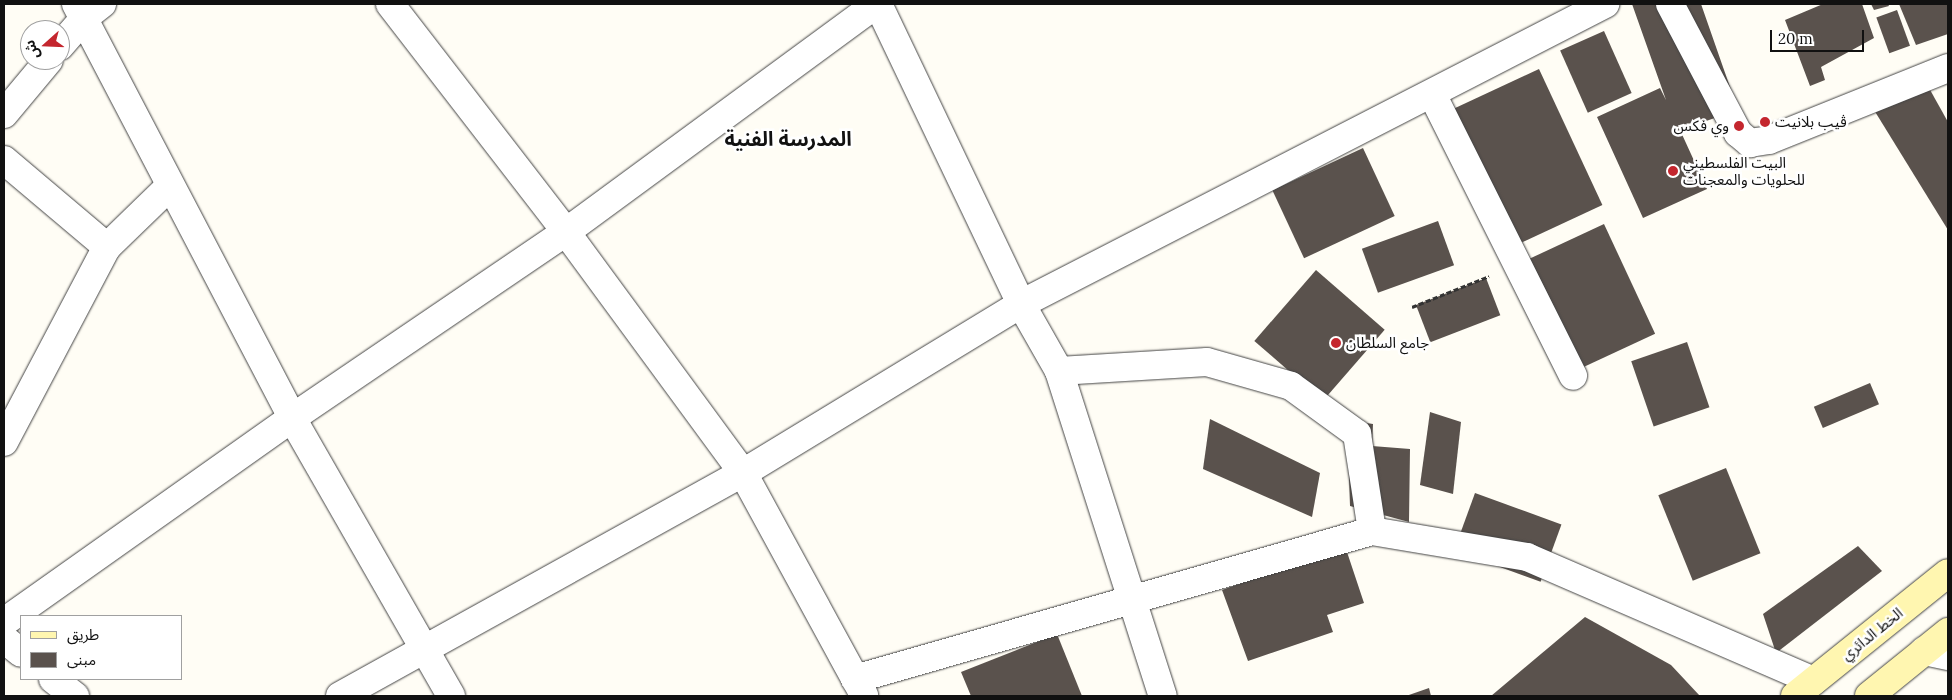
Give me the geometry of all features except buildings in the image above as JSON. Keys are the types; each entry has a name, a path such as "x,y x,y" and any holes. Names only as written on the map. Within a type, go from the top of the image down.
{"main road":[{"name":"الخط الدائري","path":"1804,689 1948,573"},
{"path":"1869,696 1936,654 1948,632"}],"street":[{"path":"390,4 566,232 744,473 860,688 1134,601 1372,531 1528,557 1804,689"},
{"path":"4,622 292,418 566,232 877,4 1021,304 1059,371 1164,696"},
{"path":"340,696 744,473 1021,304 1605,4"},
{"path":"1670,4 1738,133 1750,144 1769,140 1948,68"},
{"path":"70,32 87,8 169,187 292,418 451,696"},
{"path":"4,114 41,70"},
{"path":"1432,94 1573,376"},
{"path":"4,160 107,247"},
{"path":"4,442 107,247 169,187"},
{"path":"1059,371 1208,362 1291,386 1357,434 1372,531"},
{"path":"4,639 20,652"},
{"path":"55,680 75,696"}],"path":[{"path":"1412,307 1518,265"}],"place":[{"name":"ڤيب بلانيت","path":"1765,122"},
{"name":"وي فكس","path":"1739,126"},
{"name":"البيت الفلسطيني للحلويات والمعجنات","path":"1673,171"},
{"name":"جامع السلطان","path":"1336,343"}],"district":[{"name":"المدرسة الفنية","path":"788,138"}]}
